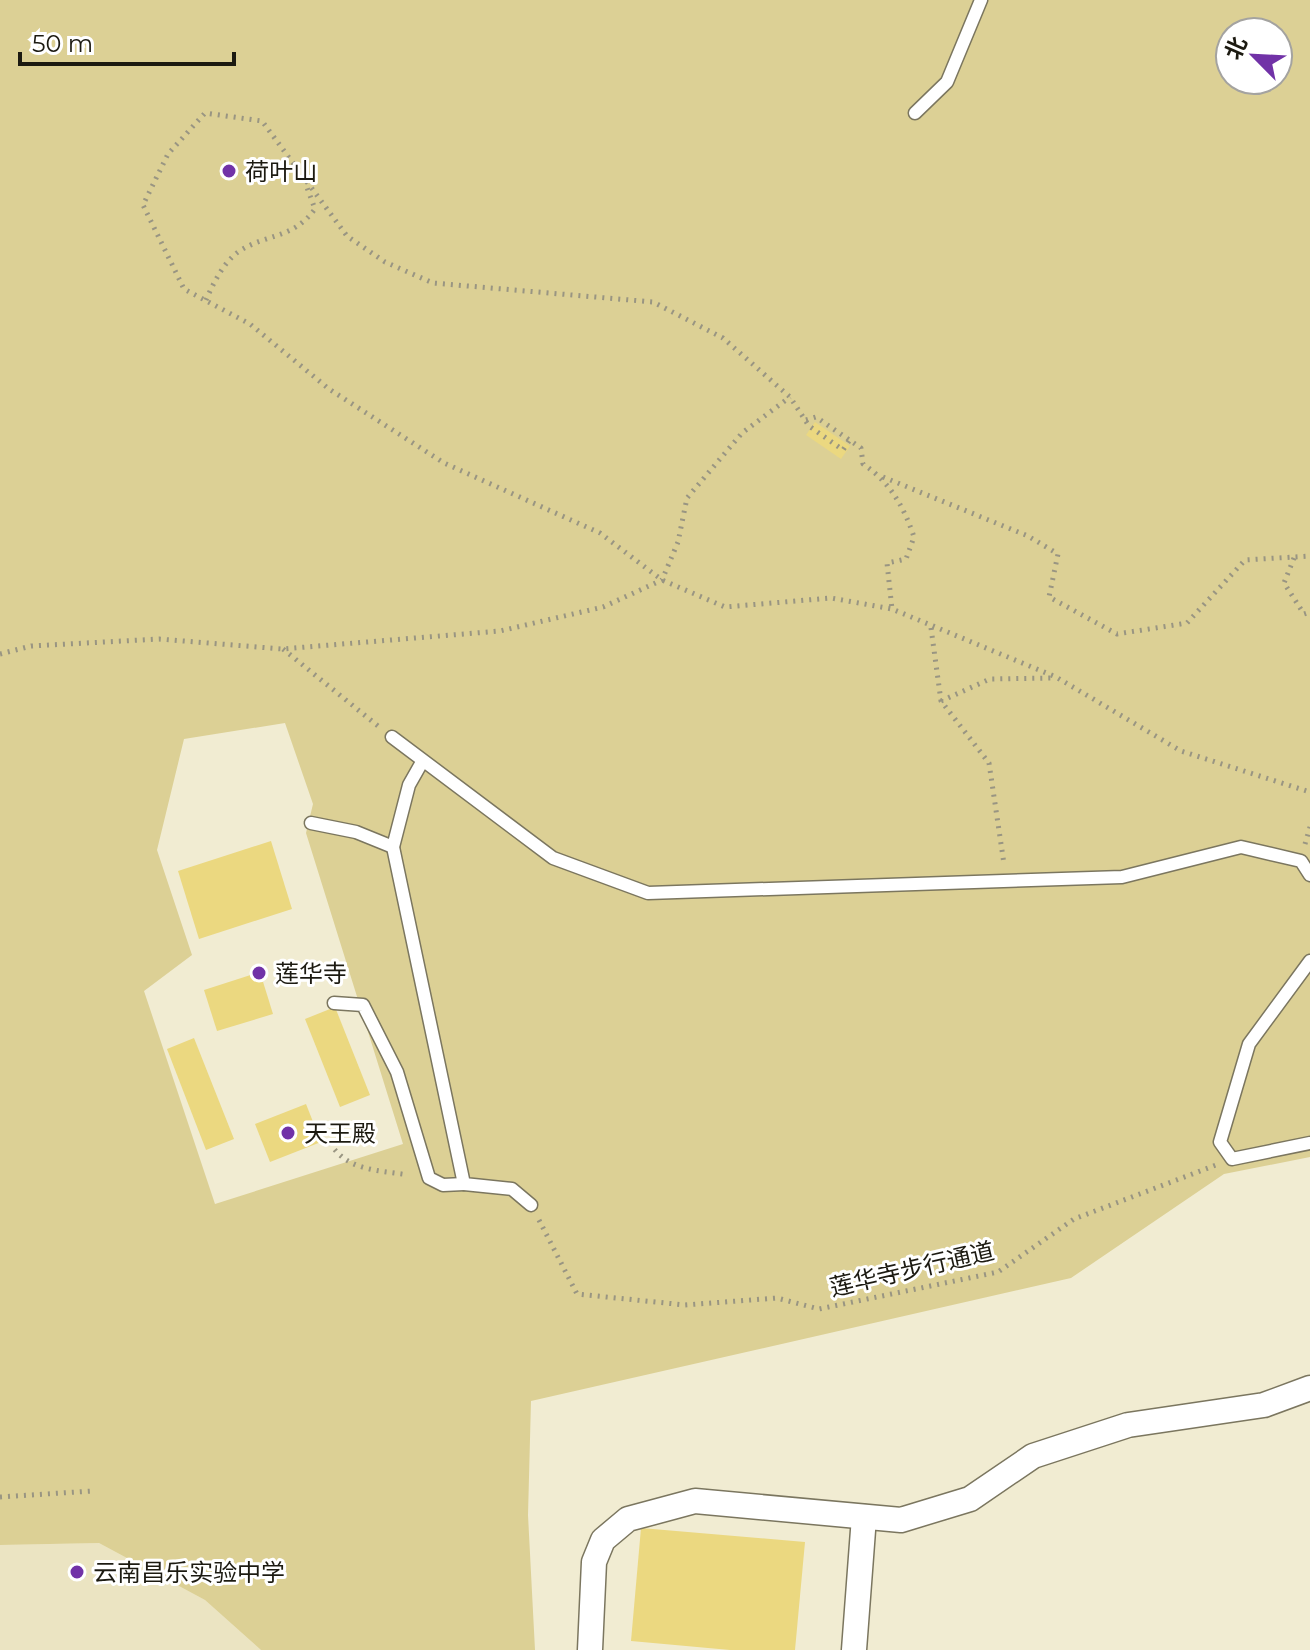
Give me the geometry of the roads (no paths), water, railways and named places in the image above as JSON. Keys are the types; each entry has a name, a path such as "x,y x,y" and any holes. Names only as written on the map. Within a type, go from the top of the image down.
{"street":[{"path":"590,1650 594,1562 603,1540 628,1519 695,1501 901,1520 970,1499 1033,1456 1128,1425 1264,1405 1310,1388"},
{"path":"854,1650 864,1517"}],"lane":[{"path":"915,113 947,82 981,0"},
{"path":"392,737 553,858 648,893 1122,877 1241,847 1301,861 1310,875"},
{"path":"422,762 409,785 393,847 464,1184"},
{"path":"311,823 356,832 393,847"},
{"path":"1310,961 1249,1044 1220,1142 1232,1159 1310,1143"},
{"path":"334,1003 363,1005 397,1072 429,1178 443,1185 512,1189 531,1205"}],"place":[{"name":"荷叶山","path":"229,171"},
{"name":"莲华寺","path":"259,973"},
{"name":"天王殿","path":"288,1133"},
{"name":"云南昌乐实验中学","path":"77,1572"}]}
